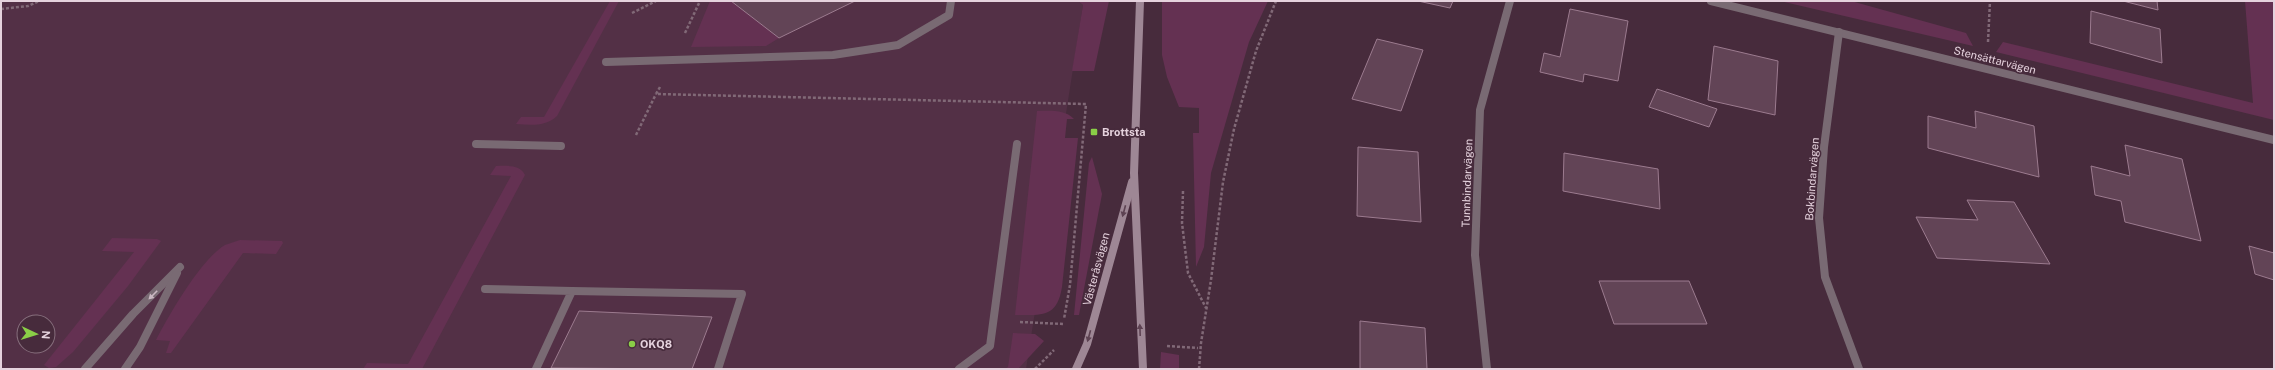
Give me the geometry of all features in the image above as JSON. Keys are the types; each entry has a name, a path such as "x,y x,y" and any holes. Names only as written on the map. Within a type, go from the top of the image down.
{"street":[{"path":"606,62 833,55 898,45 949,15 951,1"},
{"name":"Västeråsvägen","path":"1140,1 1134,173 1143,369"},
{"name":"Tunnbindarvägen","path":"1488,369 1475,255 1480,110 1510,1"},
{"name":"Stensättarvägen","path":"1711,1 2274,140"},
{"name":"Bokbindarvägen","path":"1839,32 1824,147 1818,218 1825,277 1849,346 1859,369"},
{"path":"476,144 561,146"},
{"path":"959,369 964,367 990,346 1017,144"},
{"name":"Västeråsvägen","path":"1076,369 1087,344 1134,173"},
{"path":"86,369 133,314 180,267 163,304 125,369"},
{"path":"485,289 742,294 718,369"},
{"path":"536,369 572,291"}],"path":[{"path":"1,9 28,6 39,1"},
{"path":"632,13 656,1"},
{"path":"636,135 700,1"},
{"path":"1199,369 1199,348 1213,267 1219,210 1226,166 1239,104 1276,1"},
{"path":"1986,69 1990,1"},
{"path":"656,94 1086,104 1070,285 1063,324 993,321"},
{"path":"1183,192 1182,223 1188,273 1206,309"},
{"path":"1035,369 1057,347"}],"shaded area":[{"path":"1,1 1078,1 1083,5 1026,369 1,369"},
{"path":"610,1 619,1 557,116 543,124 516,124 521,117 544,117"},
{"path":"710,1 731,1 779,38 766,46 691,47"},
{"path":"1078,1 1109,1 1094,71 1072,71 1083,5"},
{"path":"1162,1 1268,1 1249,42 1211,173 1204,247 1196,267 1193,133 1199,133 1199,108 1179,107 1167,77 1162,55"},
{"path":"1780,1 1851,1 1966,33 1973,46"},
{"path":"2245,1 2274,1 2274,120 1996,52 2003,42 2253,103"},
{"path":"1037,111 1057,111 1070,116 1074,119 1067,119 1065,138 1078,138 1062,287 1060,297 1056,304 1047,313 1015,315"},
{"path":"1092,157 1102,194 1079,315 1074,315 1089,163"},
{"path":"496,166 516,167 523,171 525,175 422,369 363,369 367,363 408,364 511,176 490,175"},
{"path":"112,238 157,239 161,241 128,286 73,352 56,367 49,368 44,365 53,354 56,354 56,350 134,252 102,251"},
{"path":"240,240 282,241 283,243 276,254 243,253 171,353 166,353 170,341 156,340 186,288 206,262 216,252 225,245"},
{"path":"1013,333 1035,334 1044,341 1018,369 1005,369 1008,367"},
{"path":"1161,352 1179,355 1179,369 1160,369"}],"building":[{"path":"731,1 855,1 779,38"},
{"path":"1418,1 1453,1 1450,8"},
{"path":"2123,1 2157,1 2158,10"},
{"path":"1570,9 1628,21 1618,81 1584,74 1583,82 1540,72 1544,53 1560,57"},
{"path":"2091,11 2160,29 2162,63 2090,43"},
{"path":"1377,39 1423,50 1401,111 1352,99"},
{"path":"1714,46 1778,61 1775,115 1708,100"},
{"path":"1657,89 1717,109 1709,127 1649,107"},
{"path":"1975,111 2034,126 2039,177 1928,148 1928,116 1976,128"},
{"path":"2125,145 2182,159 2201,241 2125,222 2121,201 2095,195 2091,166 2130,176"},
{"path":"1358,147 1418,152 1421,222 1357,216"},
{"path":"1564,153 1658,169 1660,209 1563,191"},
{"path":"1967,200 2014,202 2050,264 1937,258 1916,217 1978,220"},
{"path":"2249,246 2274,253 2274,280 2255,274"},
{"path":"1599,281 1689,281 1707,324 1614,324"},
{"path":"579,311 712,317 692,369 551,368"},
{"path":"1360,321 1425,328 1427,369 1360,369"}],"place":[{"name":"Brottsta","path":"1094,132"},
{"name":"OKQ8","path":"632,344"}]}
